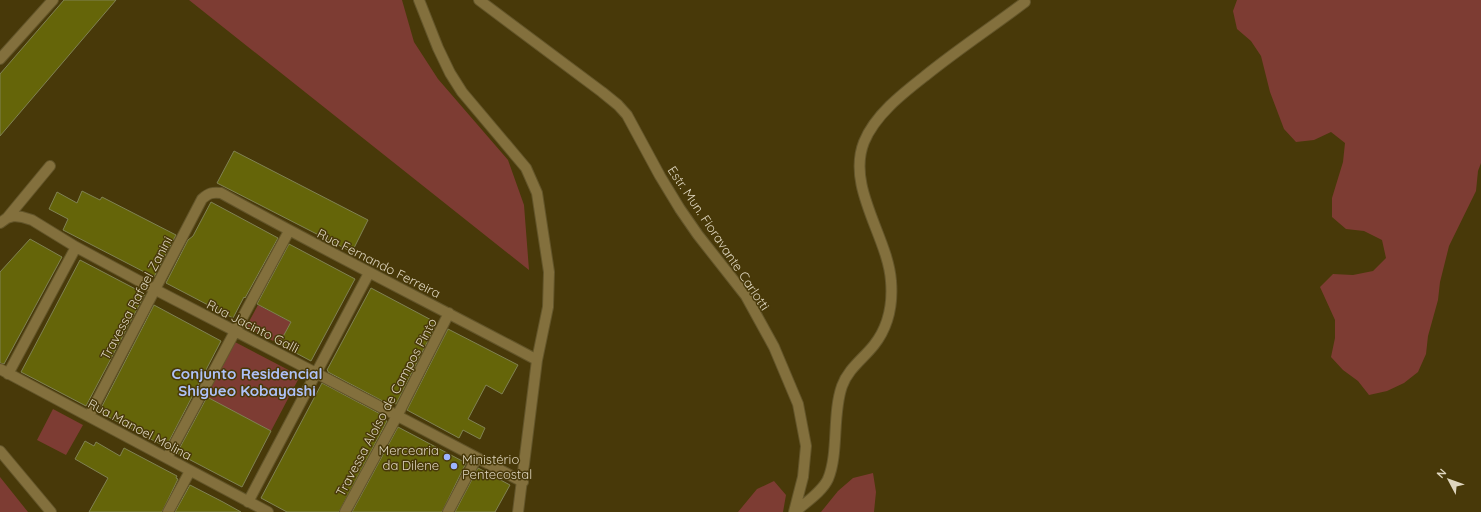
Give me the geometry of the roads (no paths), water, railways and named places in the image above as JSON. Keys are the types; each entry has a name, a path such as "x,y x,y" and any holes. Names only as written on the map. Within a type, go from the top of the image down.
{"street":[{"path":"0,59 53,0"},
{"path":"419,0 438,48 450,73 462,92 526,168 537,193 549,272 548,307 537,360 523,482 518,512"},
{"name":"Estr. Mun. Fioravante Carlotti","path":"479,0 618,105 627,115 660,176 680,209 746,296 774,347 798,404 806,446 803,477 794,512"},
{"path":"794,512 822,488 828,479 832,462 838,401 842,386 849,372 884,330 890,314 891,281 889,262 870,214 860,170 860,156 864,142 871,128 880,117 911,87 1025,2"},
{"path":"7,219 50,166"},
{"name":"Rua Fernando Ferreira","path":"208,194 214,192 221,193 289,231 537,360"},
{"name":"Travessa Rafael Zanini","path":"89,416 156,290 202,199 208,194"},
{"name":"Rua Jacinto Galli","path":"7,219 22,217 32,220 76,247 156,290 316,372 476,459 523,482"},
{"path":"166,458 289,231"},
{"path":"4,372 76,247"},
{"path":"248,502 369,273"},
{"name":"Travessa Aloíso de Campos Pinto","path":"345,512 397,416 449,313"},
{"name":"Rua Manoel Molina","path":"4,372 268,512"},
{"path":"0,451 51,512"},
{"path":"448,512 476,459"},
{"path":"168,512 190,471"}],"place":[{"name":"Mercearia da Dilene","path":"447,457"},
{"name":"Ministério Pentecostal","path":"454,466"}],"district":[{"name":"Conjunto Residencial Shigueo Kobayashi","path":"247,382"}]}
